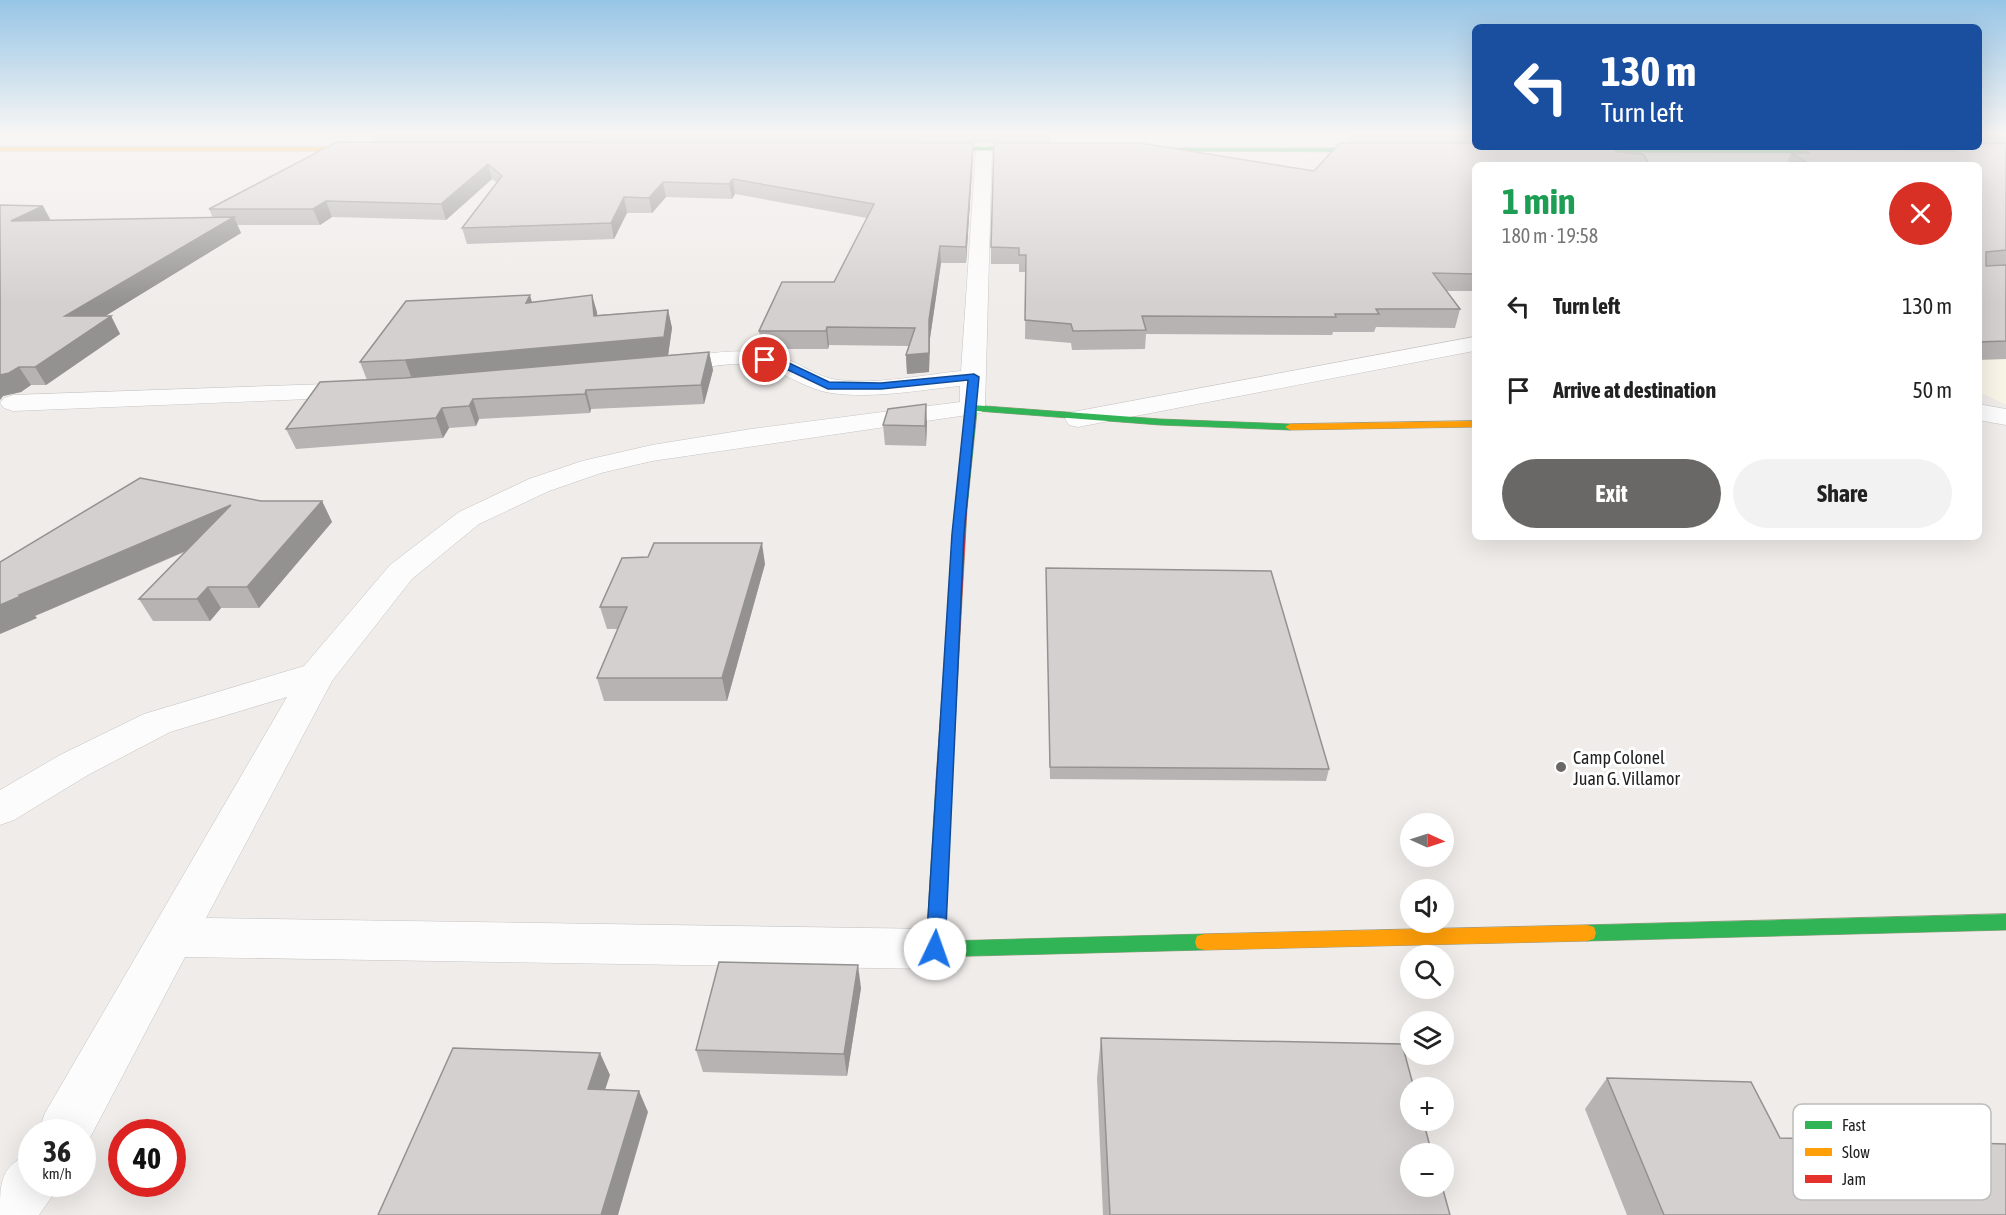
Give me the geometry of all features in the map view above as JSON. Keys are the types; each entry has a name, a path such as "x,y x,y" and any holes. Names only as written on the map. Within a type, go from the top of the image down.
{"main road":[{"path":"1472,424 1370,428 1146,423 1078,419 973,392 958,534 935,949 2006,922"}],"street":[{"path":"973,392 982,191"},
{"path":"1078,419 1472,344"},
{"path":"645,368 736,359 765,360 785,365 828,386 973,392"},
{"path":"13,403 376,389"},
{"path":"71,1119 317,675 401,572 469,518 539,485 592,466 652,453 751,437 973,392"},
{"path":"1982,413 2006,417"},
{"path":"0,809 74,765 157,723 317,675"},
{"path":"171,938 935,949"},
{"path":"6,1215 19,1197"}],"shaded area":[{"path":"2006,319 2006,405 1982,393 1982,321"}],"building":[{"path":"244,191 457,191 441,204 326,201 313,209 209,209"},
{"path":"491,191 655,191 649,198 624,197 611,223 462,228"},
{"path":"799,191 970,191 966,247 940,246 929,320 929,353 906,355 915,328 827,327 826,331 759,331 782,282 834,282 874,204"},
{"path":"993,191 1472,191 1472,274 1433,273 1460,309 1376,309 1379,314 1335,314 1336,317 1142,316 1146,330 1073,331 1071,324 1025,320 1026,255 1019,255 1019,248 991,247"},
{"path":"1982,191 2006,191 2006,250 1986,252 1986,266 2006,265 2006,341 1982,342"},
{"path":"0,205 43,206 11,221 234,217 65,316 111,316 35,367 19,367 0,375"},
{"path":"530,295 526,303 592,295 594,316 668,310 664,337 360,362 406,301"},
{"path":"709,352 701,385 586,390 585,394 473,399 469,406 442,408 436,418 286,429 320,382 405,378"},
{"path":"926,404 925,426 883,425 888,409"},
{"path":"140,478 261,501 322,501 247,587 208,587 197,599 139,599 231,505 0,605 0,562"},
{"path":"654,543 762,543 722,678 597,678 627,607 600,607 622,558 648,557"},
{"path":"1046,568 1271,571 1329,769 1050,767"},
{"path":"719,962 858,965 844,1054 696,1050"},
{"path":"1101,1038 1400,1044 1400,1065 1408,1065 1411,1077 1400,1077 1400,1131 1426,1131 1429,1143 1400,1143 1400,1197 1445,1197 1450,1215 1110,1215"},
{"path":"453,1048 600,1053 588,1089 639,1091 601,1215 378,1215"},
{"path":"1607,1078 1751,1082 1780,1138 1793,1138 1793,1200 1991,1200 1991,1144 2006,1144 2006,1215 1664,1215"}],"traffic: fast":[{"path":"961,509 972,408 1160,422 1290,427"},
{"path":"944,780 935,949 1204,942"},
{"path":"1587,933 2006,922"}],"traffic: slow":[{"path":"1290,427 1472,424"},
{"path":"1204,942 1587,933"}],"traffic: jam":[{"path":"944,780 961,509"}],"place":[{"name":"Camp Colonel Juan G. Villamor","path":"1561,767"}],"route":[{"path":"765,360 785,365 828,386 881,386 974,377 958,534 935,949"}]}
